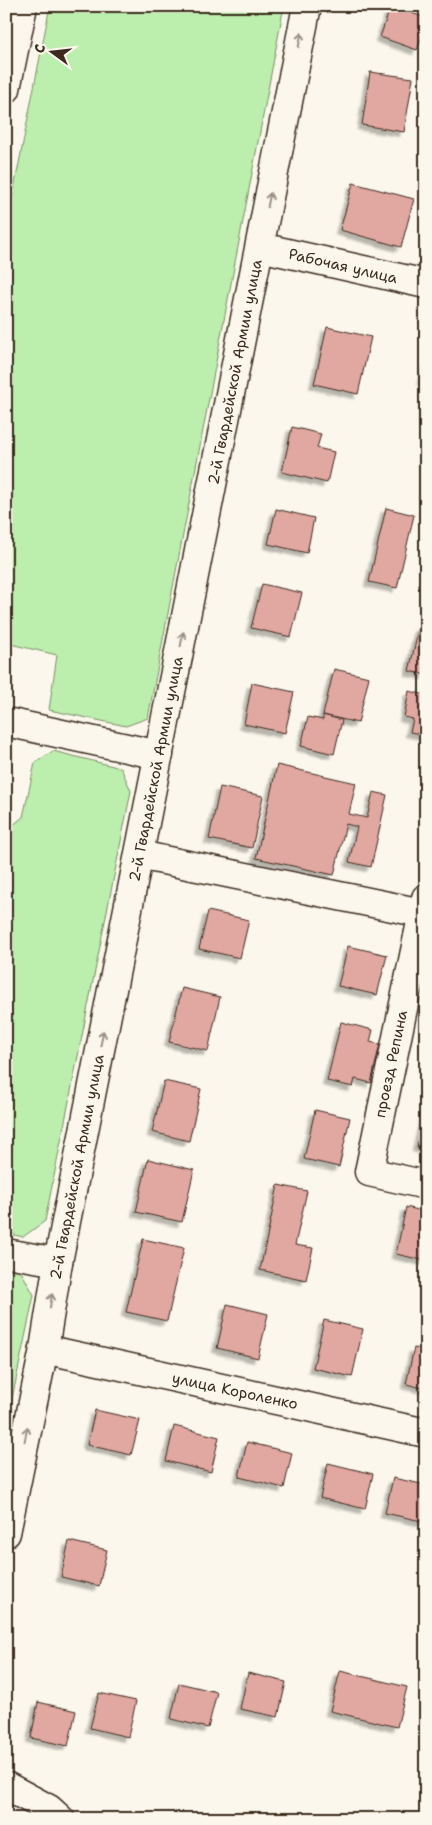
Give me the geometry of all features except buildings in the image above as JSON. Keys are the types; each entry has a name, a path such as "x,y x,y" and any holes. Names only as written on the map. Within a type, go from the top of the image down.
{"main road":[{"path":"6,89 23,6"},
{"name":"2-й Гвардейской Армии улица","path":"6,1533 44,1349 58,1262 307,6"},
{"name":"Рабочая улица","path":"260,247 426,284"},
{"path":"11,723 158,755"},
{"path":"139,855 424,906"},
{"name":"проезд Репина","path":"424,906 369,1172 426,1185"},
{"path":"6,1253 58,1262"},
{"name":"улица Короленко","path":"44,1349 426,1433"},
{"path":"6,1786 49,1809 60,1819"}],"green space":[{"path":"50,6 284,6 148,718 126,726 49,710 57,655 6,643 6,229"},
{"path":"53,751 121,768 131,791 45,1221 23,1237 6,1233 6,829 23,817 35,763"},
{"path":"6,1264 18,1266 34,1295 6,1427"}]}
